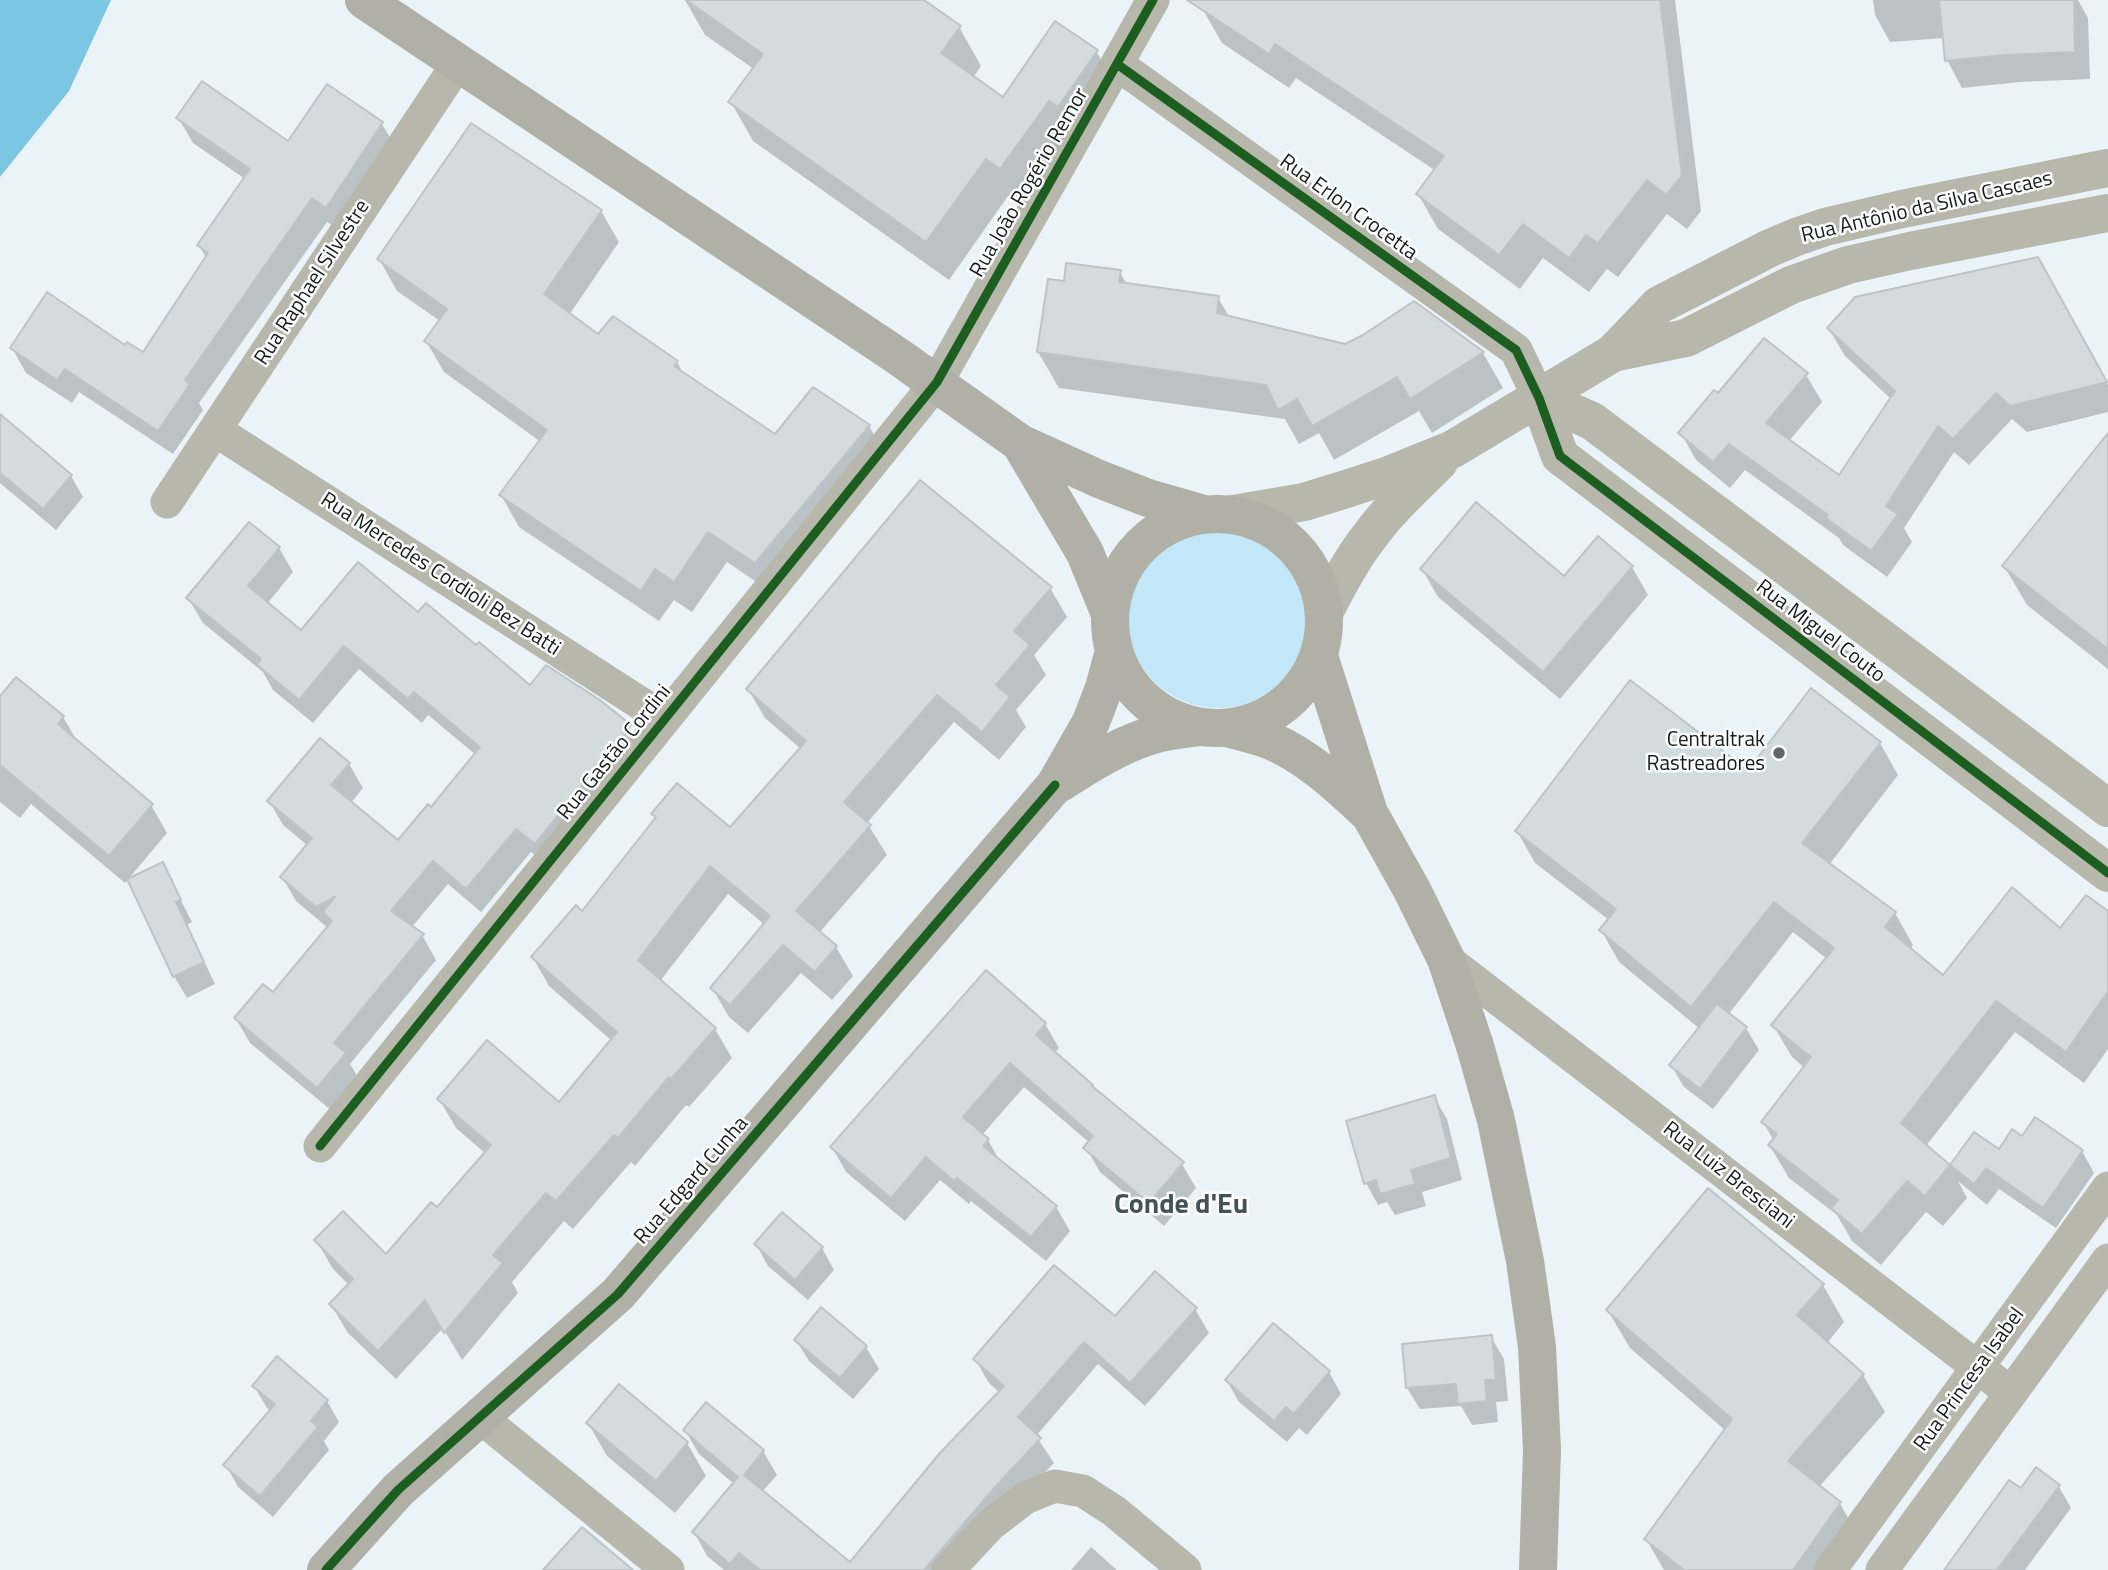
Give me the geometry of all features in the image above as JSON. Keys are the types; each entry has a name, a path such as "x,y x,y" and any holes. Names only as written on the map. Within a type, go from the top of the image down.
{"main road":[{"path":"364,0 937,382 1020,443 1148,498 1267,525 1296,547 1316,576 1325,611 1319,656 1304,683 1284,705 1257,721 1213,727"},
{"name":"Rua Antônio da Silva Cascaes","path":"1219,514 1304,502 1343,491 1454,449 1613,353 1659,305 1770,248 1825,227 2108,168"},
{"path":"1902,209 1910,251"},
{"name":"Rua Antônio da Silva Cascaes","path":"1613,353 1686,338 1791,285 1821,273 1910,251 2108,213"},
{"path":"1020,443 1064,513 1085,553 1126,678 1145,701 1170,718 1268,740 1298,755 1330,778 1369,813"},
{"name":"Rua Antônio da Silva Cascaes","path":"1325,611 1344,574 1369,536 1403,497 1454,449"},
{"path":"1112,632 1119,578 1139,547 1169,524 1219,514"},
{"name":"Rua Edgard Cunha","path":"326,1570 398,1490 618,1294 1055,786 1091,722 1104,688 1112,632"},
{"path":"1319,656 1369,813 1412,890 1446,959 1496,1120 1525,1261 1537,1348 1542,1450 1538,1570"},
{"name":"Rua Edgard Cunha","path":"1055,786 1103,757 1159,733 1213,727"}],"street":[{"name":"Rua João Rogério Remor","path":"937,382 1153,0"},
{"name":"Rua Raphael Silvestre","path":"167,502 458,63"},
{"name":"Rua Erlon Crocetta","path":"1117,64 1516,350 1539,398"},
{"name":"Rua Gastão Cordini","path":"320,1146 937,382"},
{"name":"Rua Miguel Couto","path":"1539,398 1592,421 2108,808"},
{"name":"Rua Miguel Couto","path":"1539,398 1560,456 2108,873"},
{"name":"Rua Mercedes Cordioli Bez Batti","path":"215,430 665,719"},
{"path":"1948,751 1981,713"},
{"name":"Rua Luiz Bresciani","path":"1446,959 2011,1393"},
{"name":"Rua Princesa Isabel","path":"1830,1570 2108,1188"},
{"name":"Rua Princesa Isabel","path":"1882,1570 2108,1260"},
{"path":"480,1417 668,1570"},
{"path":"948,1570 990,1525 1025,1498 1055,1486 1083,1491 1114,1511 1185,1570"}],"shaded area":[{"path":"1218,528 1252,535 1268,543 1281,555 1293,568 1301,584 1308,618 1301,652 1293,668 1281,681 1268,693 1252,701 1218,708 1184,701 1168,693 1155,681 1143,668 1135,652 1128,618 1135,584 1143,568 1155,555 1168,543 1184,535"}],"water":[{"path":"0,0 111,0 69,91 0,177"}],"building":[{"path":"686,0 924,0 961,26 941,53 1003,97 1055,21 1098,50 1058,107 1049,101 1000,169 986,159 926,242 728,102 763,54"},
{"path":"1187,0 1660,0 1682,175 1666,195 1647,180 1598,243 1586,235 1569,258 1523,224 1499,255 1416,194 1444,156 1275,44 1269,54"},
{"path":"1939,0 2074,0 2075,52 1945,61"},
{"path":"202,81 288,141 327,84 383,122 326,208 312,198 185,380 190,384 158,431 65,369 57,380 10,348 47,292 125,345 127,342 143,352 208,253 197,245 250,169 176,118"},
{"path":"471,123 602,210 544,294 598,334 613,316 678,361 674,366 775,434 813,387 870,425 755,563 708,532 674,582 655,569 641,591 499,495 547,430 424,341 447,309 377,259"},
{"path":"2038,257 2107,382 2010,406 1996,393 1953,439 1938,426 1886,506 1898,514 1871,551 1826,518 1828,515 1729,444 1713,462 1678,433 1714,390 1718,393 1764,338 1808,373 1766,423 1839,475 1895,391 1827,328 1855,297"},
{"path":"1066,263 1121,270 1119,282 1219,296 1217,313 1345,344 1414,301 1484,352 1410,399 1397,377 1312,426 1297,399 1278,410 1266,385 1037,352 1048,279 1064,281"},
{"path":"0,414 72,475 43,509 0,473"},
{"path":"2108,433 2108,649 2002,566"},
{"path":"920,480 1052,587 1014,631 1030,645 996,685 1010,697 982,732 937,695 844,802 871,825 796,911 837,946 815,972 783,945 730,1005 710,988 770,916 710,866 638,960 716,1028 671,1079 669,1077 618,1138 614,1135 556,1201 546,1193 493,1255 503,1263 444,1333 425,1300 378,1351 329,1304 353,1279 314,1240 343,1211 386,1254 431,1202 437,1207 491,1145 437,1099 487,1040 559,1102 617,1032 531,957 576,905 582,911 656,817 651,814 677,783 730,827 806,741 746,689"},
{"path":"1476,502 1564,576 1598,536 1633,566 1543,672 1420,569"},
{"path":"249,522 280,547 248,586 301,630 358,562 418,612 426,603 476,645 479,642 530,685 546,665 600,700 631,725 535,844 516,829 466,889 433,861 391,911 424,934 334,1043 346,1053 317,1088 234,1018 263,984 273,992 332,921 323,912 335,897 316,907 280,877 312,838 267,801 320,738 350,763 331,785 398,840 428,804 431,807 480,747 414,692 408,699 344,646 299,700 257,665 261,659 186,598"},
{"path":"16,677 64,716 58,724 153,804 109,856 0,765 0,696"},
{"path":"1630,680 1748,770 1811,688 1881,742 1802,843 1896,912 1885,927 1943,975 2012,887 2060,928 2086,895 2108,911 2108,991 2066,1052 1996,1001 1901,1123 1950,1165 1925,1196 1907,1181 1862,1234 1831,1208 1838,1200 1768,1145 1777,1134 1761,1122 1811,1057 1771,1025 1834,948 1774,902 1691,1007 1599,930 1616,909 1515,831"},
{"path":"163,862 181,900 176,902 204,962 173,977 127,879"},
{"path":"986,970 1046,1023 1036,1035 1092,1086 1184,1162 1149,1203 1083,1148 1093,1136 1010,1063 963,1117 989,1139 983,1146 1057,1206 1031,1237 957,1178 954,1181 926,1157 891,1198 830,1147"},
{"path":"1717,1004 1747,1027 1700,1089 1669,1065"},
{"path":"1435,1095 1451,1158 1411,1170 1415,1184 1380,1194 1376,1180 1364,1184 1346,1121"},
{"path":"2035,1117 2083,1150 2043,1208 1986,1168 1974,1184 1950,1165 1974,1132 1999,1149 2012,1129 2022,1136"},
{"path":"1708,1188 1824,1284 1797,1315 1864,1374 1788,1461 1841,1502 1793,1570 1684,1570 1644,1539 1732,1419 1606,1310"},
{"path":"782,1212 823,1247 795,1280 754,1244"},
{"path":"1054,1265 1115,1316 1155,1271 1197,1308 1130,1383 1084,1342 1018,1417 1041,1438 924,1570 760,1570 739,1553 730,1564 692,1532 738,1477 683,1430 706,1402 764,1450 744,1475 850,1562 939,1454 1004,1386 973,1359"},
{"path":"821,1307 867,1346 840,1378 794,1340"},
{"path":"1273,1323 1330,1371 1294,1414 1286,1407 1274,1421 1225,1380"},
{"path":"1492,1335 1496,1380 1485,1380 1487,1401 1458,1404 1456,1384 1406,1388 1402,1344"},
{"path":"277,1356 328,1400 311,1421 318,1427 260,1496 223,1465 275,1404 252,1386"},
{"path":"619,1384 688,1442 656,1481 586,1423"},
{"path":"2036,1467 2060,1485 1997,1570 1944,1570 2009,1480 2021,1488"},
{"path":"582,1527 633,1570 543,1570"}],"cycle path":[{"path":"320,1146 937,382 1153,0"},
{"path":"1117,64 1516,350 1539,398 1560,456 2108,873"},
{"path":"326,1570 398,1490 618,1294 1055,785"}],"place":[{"name":"Centraltrak Rastreadores","path":"1779,753"}],"district":[{"name":"Conde d'Eu","path":"1181,1206"}]}
